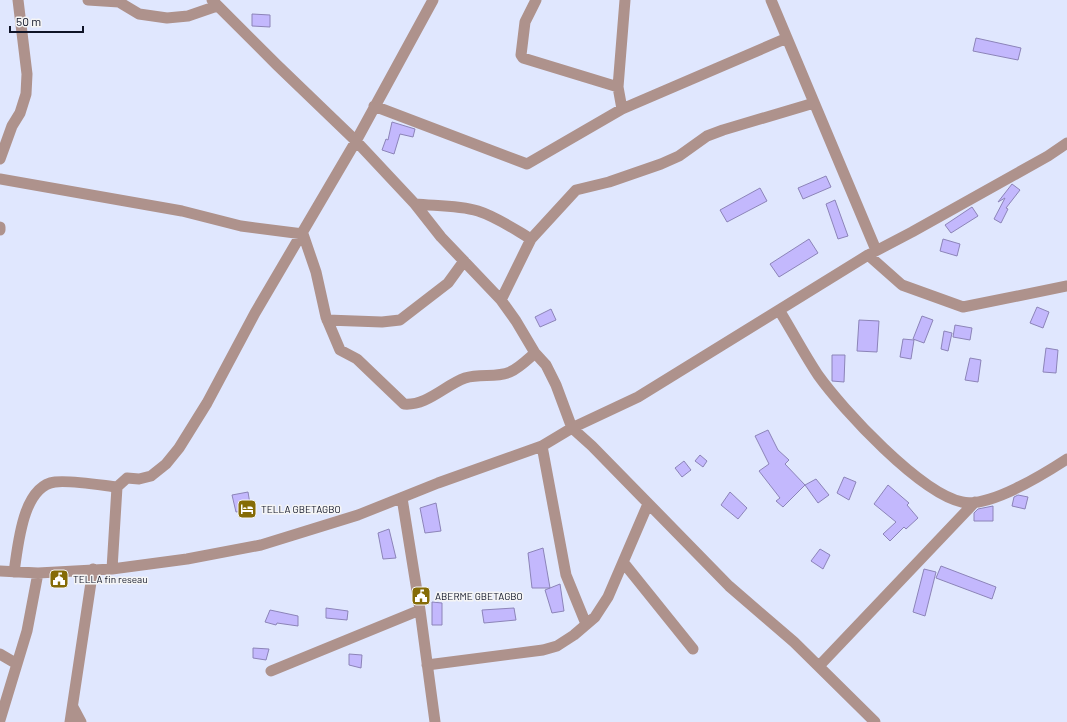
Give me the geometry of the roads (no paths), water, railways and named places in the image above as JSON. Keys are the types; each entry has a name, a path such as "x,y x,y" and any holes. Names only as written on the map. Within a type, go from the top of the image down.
{"street":[{"path":"0,159 12,126 20,113 26,94 27,74 18,0"},
{"path":"88,0 119,2 140,14 166,18 188,16 214,3 356,141 415,204 441,237 501,300 516,321 535,353 546,365 553,378 572,428 592,446 729,586 794,642 874,722"},
{"path":"112,569 117,487 127,478 139,479 151,476 166,464 179,448 207,403 255,313 303,234 356,141 433,0"},
{"path":"536,0 525,22 521,55 523,58 618,87"},
{"path":"622,109 618,87 625,0"},
{"path":"772,0 814,102 872,252 902,285 964,307 1067,286"},
{"path":"374,106 527,164 622,109 787,38"},
{"path":"501,300 530,239 570,195 582,188 610,182 662,164 679,156 707,136 814,102"},
{"path":"0,571 38,573 112,569 187,560 260,545 358,515 438,483 542,446 572,428 638,397 872,252 933,221 1048,156 1067,143"},
{"path":"0,179 182,211 241,226 303,234"},
{"path":"415,204 460,207 478,211 495,218 530,239"},
{"path":"303,234 316,272 327,320 340,350 356,359 404,404 413,404 422,401 464,378 473,376 501,376 512,371 535,353"},
{"path":"327,320 382,322 400,320 448,283 464,261"},
{"path":"779,310 818,375 856,420 893,458 934,489 962,502 976,502 1017,488 1040,477 1067,459"},
{"path":"542,446 566,575 586,624"},
{"path":"14,572 24,514 29,502 36,493 54,482 117,487"},
{"path":"402,498 420,610 435,722"},
{"path":"819,666 976,502"},
{"path":"427,665 543,650 557,646 595,617 608,597 648,504"},
{"path":"623,562 694,649"},
{"path":"70,722 93,569"},
{"path":"0,720 28,631 38,573"},
{"path":"271,671 420,610"},
{"path":"0,654 17,664"},
{"path":"73,707 81,722"}],"place":[{"name":"TELLA GBETAGBO","path":"247,509"},
{"name":"TELLA fin reseau","path":"59,579"},
{"name":"ABERME GBETAGBO","path":"421,596"}]}
